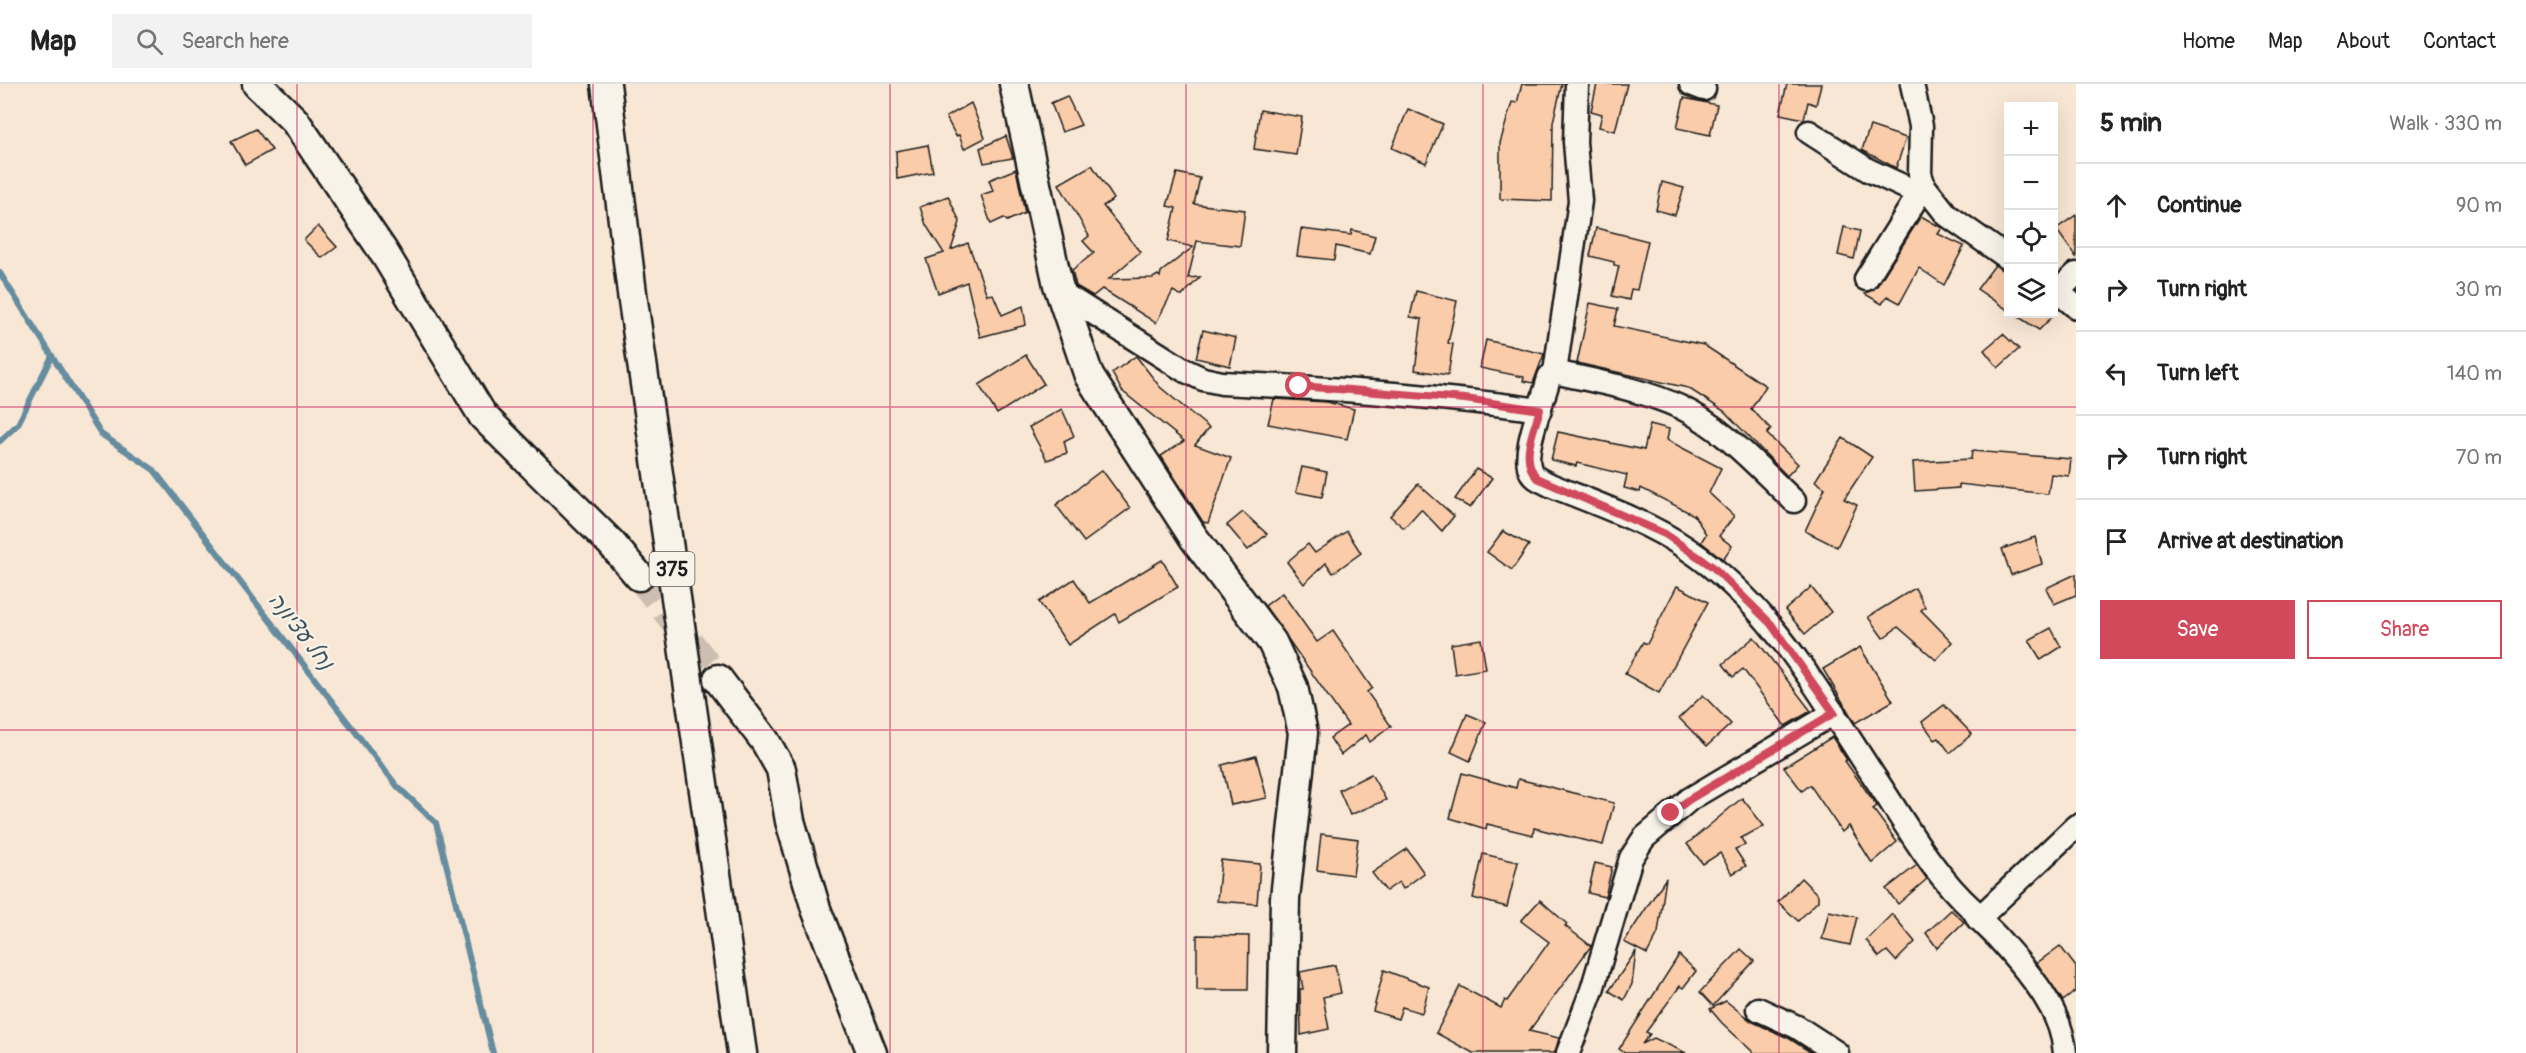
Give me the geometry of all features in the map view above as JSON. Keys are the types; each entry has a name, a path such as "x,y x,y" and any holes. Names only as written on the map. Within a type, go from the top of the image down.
{"main road":[{"path":"257,84 295,121 383,251 483,416 611,543 639,576"},
{"name":"375","path":"606,84 635,313 742,1053"},
{"path":"1014,84 1058,285 1089,376 1194,538 1272,642 1293,687 1304,733 1285,898 1282,1053"},
{"path":"718,679 765,741 781,769 790,821 816,909 872,1053"}],"street":[{"path":"1577,84 1575,142 1580,201 1555,372 1549,377 1540,410 1528,460 1530,470 1537,478 1665,534 1713,567 1771,624 1834,713 1920,849 1973,910 1978,919 1998,938 2047,1000 2060,1026 2065,1053"},
{"path":"1866,279 1922,190 1920,174 1922,126 1912,84"},
{"path":"1809,132 1868,170 1922,190 1947,215 2004,255"},
{"path":"2058,288 2076,274"},
{"path":"2058,291 2076,307"},
{"path":"1062,292 1131,339 1203,379 1222,384 1363,390 1465,399 1540,410"},
{"path":"1555,372 1638,392 1679,407 1730,442 1794,501"},
{"path":"1568,1053 1592,990 1631,858 1644,838 1690,799 1834,713"},
{"path":"1978,919 2076,826"},
{"path":"1758,1009 1797,1027 1837,1053"}],"building":[{"path":"1522,84 1562,84 1553,122 1552,201 1500,199 1500,143 1512,102 1517,103"},
{"path":"1597,84 1627,84 1615,131 1599,127 1602,114 1591,111"},
{"path":"1787,84 1821,84 1816,105 1808,102 1804,119 1780,114"},
{"path":"1067,96 1081,125 1062,132 1051,103"},
{"path":"1684,98 1717,105 1710,135 1677,128"},
{"path":"971,103 985,138 964,149 959,135 956,136 946,117"},
{"path":"1408,109 1443,124 1426,163 1392,148"},
{"path":"1260,110 1302,117 1296,155 1254,149"},
{"path":"1870,126 1906,138 1896,168 1862,150"},
{"path":"256,129 272,150 245,165 231,141"},
{"path":"1006,136 1013,158 984,163 980,148"},
{"path":"928,145 933,172 897,179 896,151"},
{"path":"1092,165 1114,199 1103,206 1140,252 1109,279 1153,278 1158,275 1160,277 1161,272 1193,247 1168,241 1176,208 1167,206 1177,173 1200,178 1194,204 1245,210 1240,246 1197,241 1188,278 1200,277 1182,296 1173,291 1156,323 1102,289 1093,296 1076,286 1072,270 1094,253 1083,241 1089,236 1059,184"},
{"path":"1016,169 1025,213 1007,221 1004,218 991,224 981,195 993,191 989,180"},
{"path":"1662,182 1684,188 1675,215 1656,210"},
{"path":"948,196 960,222 951,250 968,243 987,295 993,294 1002,315 1023,306 1026,325 980,337 967,282 938,293 926,259 944,253 926,225 920,207"},
{"path":"2076,215 2076,257 2058,232 2058,228"},
{"path":"1921,216 1942,228 1938,234 1964,246 1944,285 1919,268 1900,303 1887,296 1882,304 1865,294 1877,286"},
{"path":"318,226 337,247 322,258 304,240"},
{"path":"1844,227 1860,231 1854,259 1838,255"},
{"path":"1596,228 1648,241 1637,290 1631,289 1629,300 1612,296 1619,266 1614,265 1614,262 1590,256"},
{"path":"1301,229 1351,235 1352,230 1375,236 1370,254 1336,246 1334,260 1297,256"},
{"path":"1995,265 2004,272 2004,307 1977,289"},
{"path":"1416,291 1457,301 1448,343 1453,344 1448,375 1415,370 1422,319 1410,317"},
{"path":"1590,303 1618,309 1614,326 1704,345 1766,386 1751,409 1771,429 1767,434 1798,464 1787,476 1724,411 1688,388 1577,363"},
{"path":"2020,318 2051,318 2039,330"},
{"path":"1203,330 1236,338 1230,366 1196,358"},
{"path":"2003,334 2019,349 1998,368 1984,350"},
{"path":"1486,340 1544,354 1533,383 1523,381 1524,377 1480,368"},
{"path":"1026,355 1044,384 997,414 979,385"},
{"path":"1136,356 1160,387 1209,428 1195,445 1231,458 1208,523 1203,522 1161,456 1184,441 1122,391 1112,373"},
{"path":"1274,399 1327,402 1354,409 1347,439 1268,424"},
{"path":"1062,409 1074,436 1064,441 1067,453 1047,460 1029,427"},
{"path":"1650,424 1669,429 1667,440 1721,468 1709,493 1734,516 1719,536 1732,546 1723,559 1701,542 1706,534 1694,515 1641,488 1640,492 1624,488 1627,475 1577,463 1576,466 1551,460 1558,432 1644,450"},
{"path":"1843,438 1872,457 1844,499 1857,505 1837,547 1805,531 1825,488 1815,481"},
{"path":"1972,451 2071,459 2069,476 2051,474 2048,494 1959,484 1959,488 1915,491 1913,462 1971,459"},
{"path":"1302,467 1327,472 1322,497 1296,492"},
{"path":"1476,469 1492,478 1470,508 1455,499"},
{"path":"1102,470 1130,508 1084,542 1056,505"},
{"path":"1418,484 1454,516 1442,531 1421,509 1404,528 1390,516"},
{"path":"1243,512 1267,534 1248,550 1227,525"},
{"path":"1347,531 1361,553 1333,573 1326,563 1304,584 1287,562 1308,544 1315,553"},
{"path":"1503,531 1529,545 1512,570 1487,552"},
{"path":"2035,537 2042,564 2011,575 2002,549"},
{"path":"1162,560 1178,587 1119,622 1115,614 1068,645 1039,602 1074,579 1090,603"},
{"path":"2076,574 2076,595 2054,604 2046,588"},
{"path":"1677,586 1708,602 1659,693 1625,674 1643,642 1647,644"},
{"path":"1811,587 1831,612 1805,634 1785,610"},
{"path":"1915,588 1925,607 1921,610 1952,642 1936,660 1898,627 1883,638 1868,617"},
{"path":"1282,593 1317,642 1333,631 1372,688 1367,692 1391,726 1370,742 1366,735 1341,755 1330,738 1348,725 1265,606"},
{"path":"2051,628 2061,647 2041,660 2029,640"},
{"path":"1754,637 1811,711 1785,726 1743,669 1733,677 1723,664"},
{"path":"1481,639 1486,669 1455,674 1451,644"},
{"path":"1860,647 1893,701 1855,723 1823,669"},
{"path":"1703,695 1731,724 1707,746 1679,718"},
{"path":"1944,705 1972,734 1950,753 1939,738 1935,740 1922,722"},
{"path":"1467,714 1486,722 1470,761 1451,752"},
{"path":"1832,737 1847,760 1845,761 1877,806 1873,809 1897,842 1872,863 1849,826 1842,832 1810,785 1802,791 1784,767"},
{"path":"1256,756 1267,798 1231,805 1222,765"},
{"path":"1462,773 1516,788 1518,779 1614,803 1603,845 1534,828 1533,835 1487,824 1486,829 1450,818"},
{"path":"1371,774 1386,800 1350,815 1339,790"},
{"path":"1742,798 1764,826 1741,838 1745,845 1735,849 1746,866 1732,874 1720,853 1703,864 1687,844"},
{"path":"1321,834 1358,839 1353,875 1317,870"},
{"path":"1407,849 1424,873 1403,889 1399,882 1386,891 1372,873"},
{"path":"1483,854 1518,862 1507,907 1473,898"},
{"path":"1221,860 1260,864 1257,904 1217,901"},
{"path":"1595,863 1612,867 1605,897 1588,893"},
{"path":"1917,865 1927,879 1898,904 1886,889"},
{"path":"1666,878 1658,933 1647,954 1624,942"},
{"path":"1801,878 1818,895 1818,901 1798,921 1778,902"},
{"path":"1540,900 1567,924 1565,926 1591,946 1529,1031 1559,1038 1555,1053 1473,1053 1436,1033 1460,986 1501,1008 1505,1000 1507,1001 1549,942 1521,921"},
{"path":"1951,910 1964,922 1937,948 1926,933"},
{"path":"1829,911 1857,917 1850,945 1822,939"},
{"path":"1892,914 1915,942 1896,961 1887,951 1879,957 1866,940"},
{"path":"1197,935 1249,936 1248,990 1197,990"},
{"path":"2060,946 2076,967 2076,991 2063,1001 2037,963"},
{"path":"1741,949 1754,961 1713,1006 1700,992"},
{"path":"1636,951 1632,984 1624,1000 1609,991"},
{"path":"1679,955 1696,971 1683,988 1680,986 1646,1032 1650,1034 1642,1044 1654,1038 1686,1053 1625,1053 1619,1049"},
{"path":"1335,965 1341,993 1323,997 1329,1029 1301,1035 1300,989 1303,989 1300,972"},
{"path":"1384,970 1429,987 1422,1013 1402,1007 1398,1019 1373,1011"},
{"path":"1726,1001 1751,1021 1790,1039 1812,1053 1754,1053 1710,1009"}],"waterway":[{"name":"נחל עציונה","path":"0,273 101,434 154,470 397,786 436,823 493,1053"},
{"path":"0,441 18,424 52,356"}],"tunnel":[{"path":"639,576 718,679"}],"route":[{"path":"1299,386 1465,399 1540,410 1528,460 1530,470 1537,478 1665,534 1713,567 1739,590 1771,624 1797,657 1834,713 1690,799 1671,813"}]}
